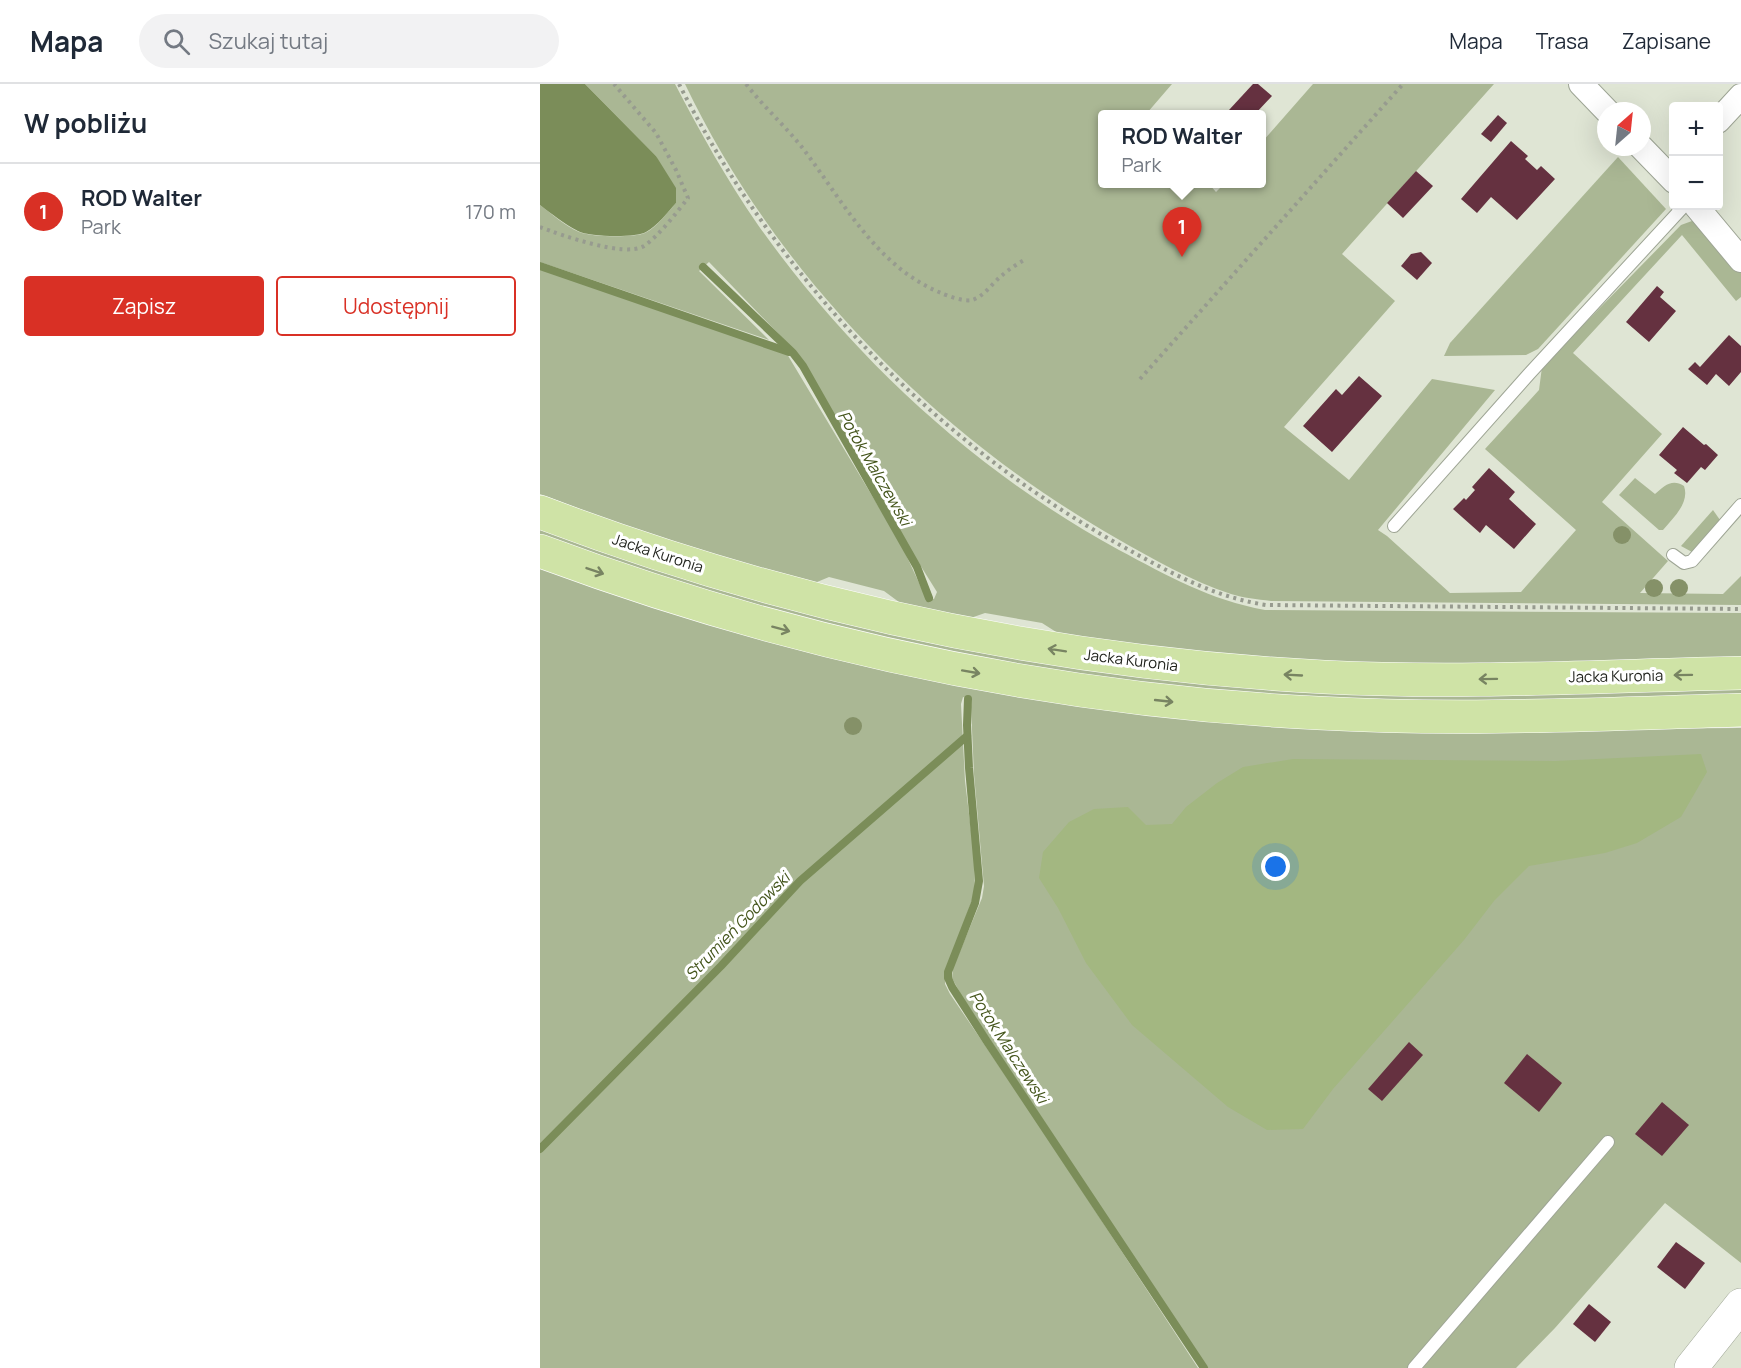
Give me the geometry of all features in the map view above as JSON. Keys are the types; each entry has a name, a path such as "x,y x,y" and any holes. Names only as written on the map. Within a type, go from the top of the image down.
{"main road":[{"name":"Jacka Kuronia","path":"540,512 655,553 837,606 947,630 1089,654 1214,669 1350,678 1468,679 1741,674"},
{"path":"540,551 664,595 842,645 962,671 1126,697 1249,709 1354,715 1477,716 1741,710"}],"street":[{"path":"1581,84 1598,102"},
{"path":"1723,116 1741,96"},
{"path":"1651,156 1669,173"},
{"path":"1699,210 1741,260"},
{"path":"1691,1368 1739,1312"}],"lane":[{"path":"1394,526 1529,374 1680,210"},
{"path":"1673,555 1684,563 1692,561 1741,505"},
{"path":"1414,1368 1608,1142"}],"path":[{"path":"540,227 595,245 618,249 642,247 671,220 688,198 656,133 614,84"},
{"path":"679,84 719,155 776,243 850,332 889,373 938,418 1006,473 1084,525 1187,580 1232,598 1266,605 1741,609"},
{"path":"746,84 821,171 849,214 877,248 906,273 933,290 951,297 972,300 1026,259"},
{"path":"1140,379 1403,84"}],"shaded area":[{"path":"540,84 585,84 656,156 676,188 676,203 646,232 623,236 584,233 568,225 540,205"},
{"path":"585,84 675,84 714,156 758,225 795,274 876,365 920,408 1015,485 1066,519 1172,578 1226,600 1265,610 1741,613 1741,659 1412,666 1291,662 1064,637 1042,623 985,613 965,620 903,605 884,591 829,577 810,585 651,536 540,494 540,269 787,354 901,544 926,598 934,599 937,592 796,352 709,262 699,271 769,340 540,262 540,205 579,232 602,236 622,236 645,233 662,220 676,203 656,156"},
{"path":"685,84 1172,84 1150,110 1098,110 1098,188 1212,188 1216,192 1220,188 1266,188 1266,137 1313,84 1494,84 1342,254 1395,301 1284,427 1349,480 1432,379 1495,390 1378,530 1450,593 1521,592 1576,530 1485,449 1539,390 1542,367 1681,225 1692,221 1699,224 1741,273 1741,297 1736,301 1682,235 1573,353 1662,434 1602,502 1668,561 1640,593 1723,594 1741,576 1741,605 1271,601 1231,594 1201,583 1116,538 1049,496 985,450 924,399 866,343 813,284 765,220 722,154"},
{"path":"1618,157 1666,209 1538,349 1526,355 1444,356 1450,343"},
{"path":"1635,478 1655,494 1672,483 1684,486 1683,504 1663,530 1659,530 1619,495"},
{"path":"1713,510 1720,520 1692,552 1681,546"},
{"path":"540,525 985,652 1741,685 1741,697 1480,702 1264,697 1052,673 805,622 540,537"},
{"path":"540,565 691,616 1465,730 1741,728 1741,1263 1665,1203 1555,1328 1516,1368 1207,1368 964,1000 952,978 953,968 982,898 984,886 974,774 972,700 963,697 961,704 965,781 974,855 975,892 945,974 945,984 1198,1368 540,1368"},
{"path":"1701,754 1707,772 1681,817 1637,843 1605,853 1529,866 1494,901 1464,940 1333,1089 1303,1129 1267,1130 1228,1107 1132,1025 1086,963 1058,908 1039,878 1043,852 1069,822 1094,809 1128,807 1146,825 1172,824 1186,807 1217,783 1243,767 1293,759 1555,761"}],"building":[{"path":"1253,84 1258,84 1272,96 1259,110 1229,110"},
{"path":"1498,115 1507,123 1491,142 1481,134"},
{"path":"1511,141 1528,156 1525,159 1537,170 1541,166 1555,179 1517,220 1491,197 1477,213 1461,199"},
{"path":"1416,171 1433,186 1403,218 1387,203"},
{"path":"1421,252 1432,263 1417,280 1401,266 1411,254"},
{"path":"1657,286 1664,292 1660,297 1676,311 1649,342 1626,322"},
{"path":"1729,335 1741,346 1741,372 1729,386 1716,374 1707,385 1688,369 1695,362 1700,367"},
{"path":"1359,376 1382,396 1332,452 1303,426 1336,389 1342,395"},
{"path":"1683,427 1718,455 1705,470 1701,467 1687,483 1674,473 1677,470 1659,455"},
{"path":"1489,468 1515,492 1509,499 1536,524 1514,549 1486,525 1480,533 1453,509 1475,490 1472,487"},
{"path":"1409,1042 1423,1055 1382,1101 1368,1089"},
{"path":"1527,1054 1562,1083 1539,1112 1504,1083"},
{"path":"1662,1102 1689,1125 1662,1156 1635,1134"},
{"path":"1676,1242 1705,1263 1685,1289 1657,1267"},
{"path":"1589,1304 1611,1322 1595,1342 1573,1324"}],"waterway":[{"name":"Potok Malczewski","path":"540,266 789,352"},
{"name":"Potok Malczewski","path":"703,267 793,353 803,366 917,567 929,598"},
{"name":"Potok Malczewski","path":"968,699 969,768 979,881 975,903 948,972 948,978 986,1040 1204,1368"},
{"name":"Strumień Godowski","path":"540,1149 721,966 800,881 967,736"}],"place":[{"name":"ROD Walter","path":"1182,257"}]}
